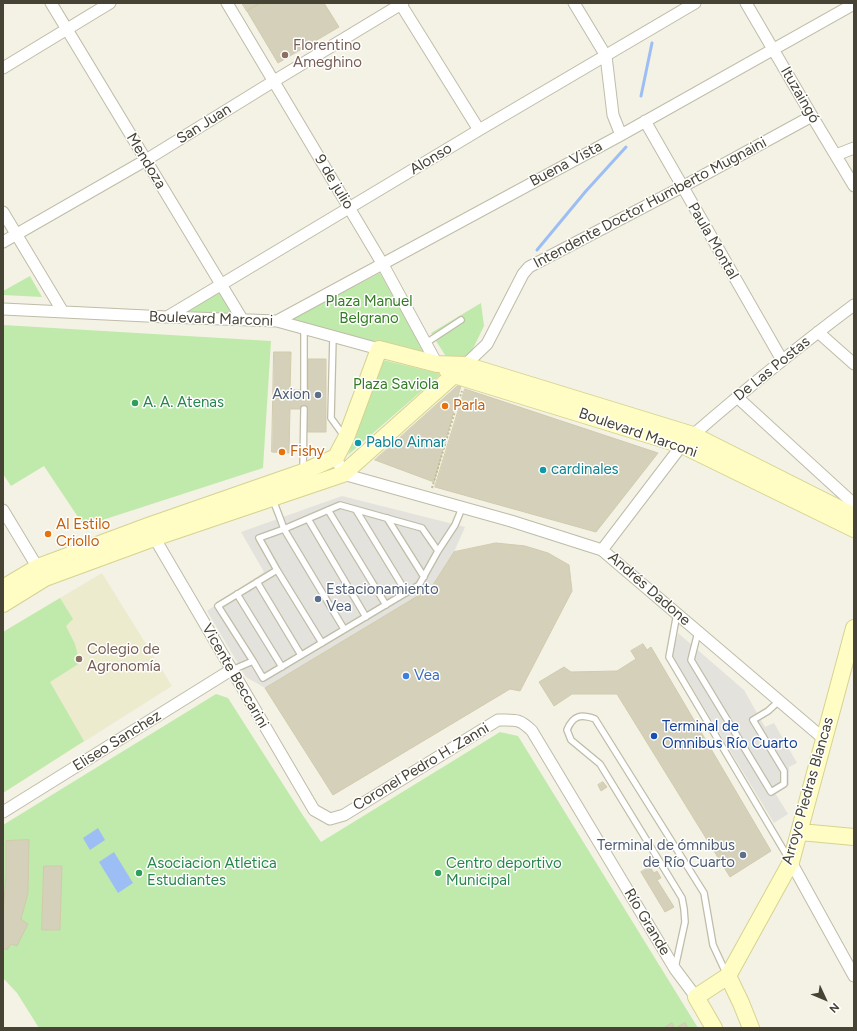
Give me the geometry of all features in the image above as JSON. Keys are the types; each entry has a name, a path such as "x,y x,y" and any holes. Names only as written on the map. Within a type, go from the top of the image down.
{"main road":[{"name":"Boulevard Marconi","path":"379,349 437,364 462,373 688,440 854,516"},
{"path":"336,457 346,438 379,349"},
{"name":"Intendente Doctor Humberto Mugnaini","path":"151,532 272,498 343,474 462,373"},
{"name":"Boulevard Marconi","path":"688,440 854,529"},
{"name":"Intendente Doctor Humberto Mugnaini","path":"3,588 304,472 336,457"},
{"name":"Intendente Doctor Humberto Mugnaini","path":"3,604 41,573"},
{"name":"Arroyo Piedras Blancas","path":"696,997 728,976 791,862 854,628"},
{"path":"800,832 854,837"},
{"path":"728,976 741,1003 749,1026"},
{"name":"Río Grande","path":"696,997 714,1028"}],"street":[{"name":"Mendoza","path":"50,3 242,319"},
{"path":"3,68 110,3"},
{"name":"9 de julio","path":"227,3 382,263 437,364"},
{"path":"402,3 479,130"},
{"name":"San Juan","path":"3,242 146,160 402,3"},
{"path":"574,3 606,56 613,115 621,135"},
{"name":"Alonso","path":"167,317 479,130 695,3"},
{"name":"Ituzaingó","path":"746,3 854,186"},
{"name":"Buena Vista","path":"277,321 621,135 854,4"},
{"name":"Intendente Doctor Humberto Mugnaini","path":"462,373 488,344 523,274 529,267 682,187 812,116"},
{"name":"Paula Montal","path":"645,121 782,360"},
{"path":"836,155 854,148"},
{"path":"3,212 63,312"},
{"name":"De Las Postas","path":"602,550 688,440 782,360 854,305"},
{"name":"Boulevard Marconi","path":"3,309 277,321 379,349"},
{"path":"818,332 854,364"},
{"path":"737,397 854,504"},
{"path":"336,457 343,474"},
{"name":"Andrés Dadone","path":"343,474 511,521 602,550 824,738"},
{"path":"3,510 41,573"},
{"name":"Vicente Beccarini","path":"151,532 314,810 330,819"},
{"name":"Eliseo Sanchez","path":"3,812 231,670"},
{"name":"Coronel Pedro H. Zanni","path":"330,819 344,814 498,720 513,720"},
{"name":"Río Grande","path":"513,720 524,722 532,731 675,968 696,997"},
{"path":"791,862 854,976"}],"lane":[{"path":"426,343 461,320"},
{"path":"304,329 304,390"},
{"path":"333,337 331,418 346,438"},
{"path":"304,409 304,472"},
{"path":"272,498 284,529 344,630"},
{"path":"322,643 259,538 340,505 422,528 438,551"},
{"path":"277,570 218,606 263,678 419,585 438,551 455,525 462,508"},
{"path":"328,510 386,605"},
{"path":"356,510 406,592"},
{"path":"387,518 424,576"},
{"path":"308,519 366,617"},
{"path":"257,582 301,655"},
{"path":"237,594 282,667"},
{"path":"677,613 669,657 791,862"},
{"path":"698,632 691,660 771,792 784,784 784,771 754,720 768,711 779,701"},
{"path":"231,670 252,661"},
{"path":"675,968 685,922 682,898 600,764 571,740 567,730 570,722 575,718 585,716 595,719 704,892 713,945 728,976"}],"path":[{"path":"429,499 453,418 462,373"}],"shaded area":[{"name":"Estacionamiento Vea","path":"342,496 465,527 454,552 431,588 265,688 246,677 207,611 264,572 241,532"},
{"name":"Colegio de Agronomía","path":"102,573 172,686 3,793 3,632"},
{"path":"678,633 744,690 765,727 774,723 797,763 789,767 789,785 775,793 788,814 774,823 672,655"}],"green space":[{"name":"Plaza Manuel Belgrano","path":"380,273 428,357 291,319"},
{"path":"30,276 42,297 3,295 3,291"},
{"path":"219,290 235,315 178,313"},
{"path":"481,303 484,326 465,365 445,355 431,333"},
{"name":"A. A. Atenas","path":"3,325 271,341 263,468 84,526 44,466 11,486 3,474"},
{"name":"Plaza Saviola","path":"383,360 441,374 348,455"},
{"path":"60,598 73,619 66,626 75,644 80,663 50,682 84,741 3,793 3,632"},
{"path":"216,694 228,698 321,842 500,732 518,736 698,1028 39,1028 17,993 3,978 3,825"}],"water":[{"path":"98,828 105,840 90,850 83,838"},
{"path":"114,852 133,883 118,893 99,862"}],"building":[{"path":"242,3 260,3 247,11"},
{"path":"260,3 324,3 339,27 278,63 247,11"},
{"path":"274,352 291,352 290,390 308,390 308,359 326,359 326,432 307,432 307,409 290,409 289,453 272,452"},
{"path":"462,382 434,482 375,460"},
{"name":"cardinales","path":"465,389 658,453 596,532 435,487"},
{"name":"Vea","path":"496,543 525,546 548,553 569,565 572,591 520,691 510,689 333,795 265,688 431,588 454,552"},
{"path":"643,644 647,650 651,647 771,851 730,877 617,694 572,694 554,706 539,682 564,667 571,672 617,671 636,659 631,651"},
{"path":"603,782 607,787 601,791 598,785"},
{"path":"29,840 28,893 21,919 28,924 17,946 11,944 7,950 3,948 6,841"},
{"path":"44,866 62,866 60,930 42,930"},
{"path":"650,867 654,873 657,871 661,878 657,880 674,907 665,912 641,872"},
{"path":"672,1023 675,1028 664,1028"},
{"path":"685,1023 688,1028 676,1028"}],"waterway":[{"path":"641,96 652,43"},
{"path":"537,250 586,191 626,147"}],"place":[{"name":"Florentino Ameghino","path":"285,55"},
{"name":"Axion","path":"318,395"},
{"name":"A. A. Atenas","path":"135,403"},
{"name":"Parla","path":"445,406"},
{"name":"Pablo Aimar","path":"358,443"},
{"name":"Fishy","path":"282,452"},
{"name":"cardinales","path":"543,470"},
{"name":"Al Estilo Criollo","path":"48,534"},
{"name":"Estacionamiento Vea","path":"318,599"},
{"name":"Colegio de Agronomía","path":"79,659"},
{"name":"Vea","path":"406,676"},
{"name":"Terminal de Omnibus Río Cuarto","path":"654,736"},
{"name":"Terminal de ómnibus de Río Cuarto","path":"743,855"},
{"name":"Asociacion Atletica Estudiantes","path":"139,873"},
{"name":"Centro deportivo Municipal","path":"438,873"}]}
